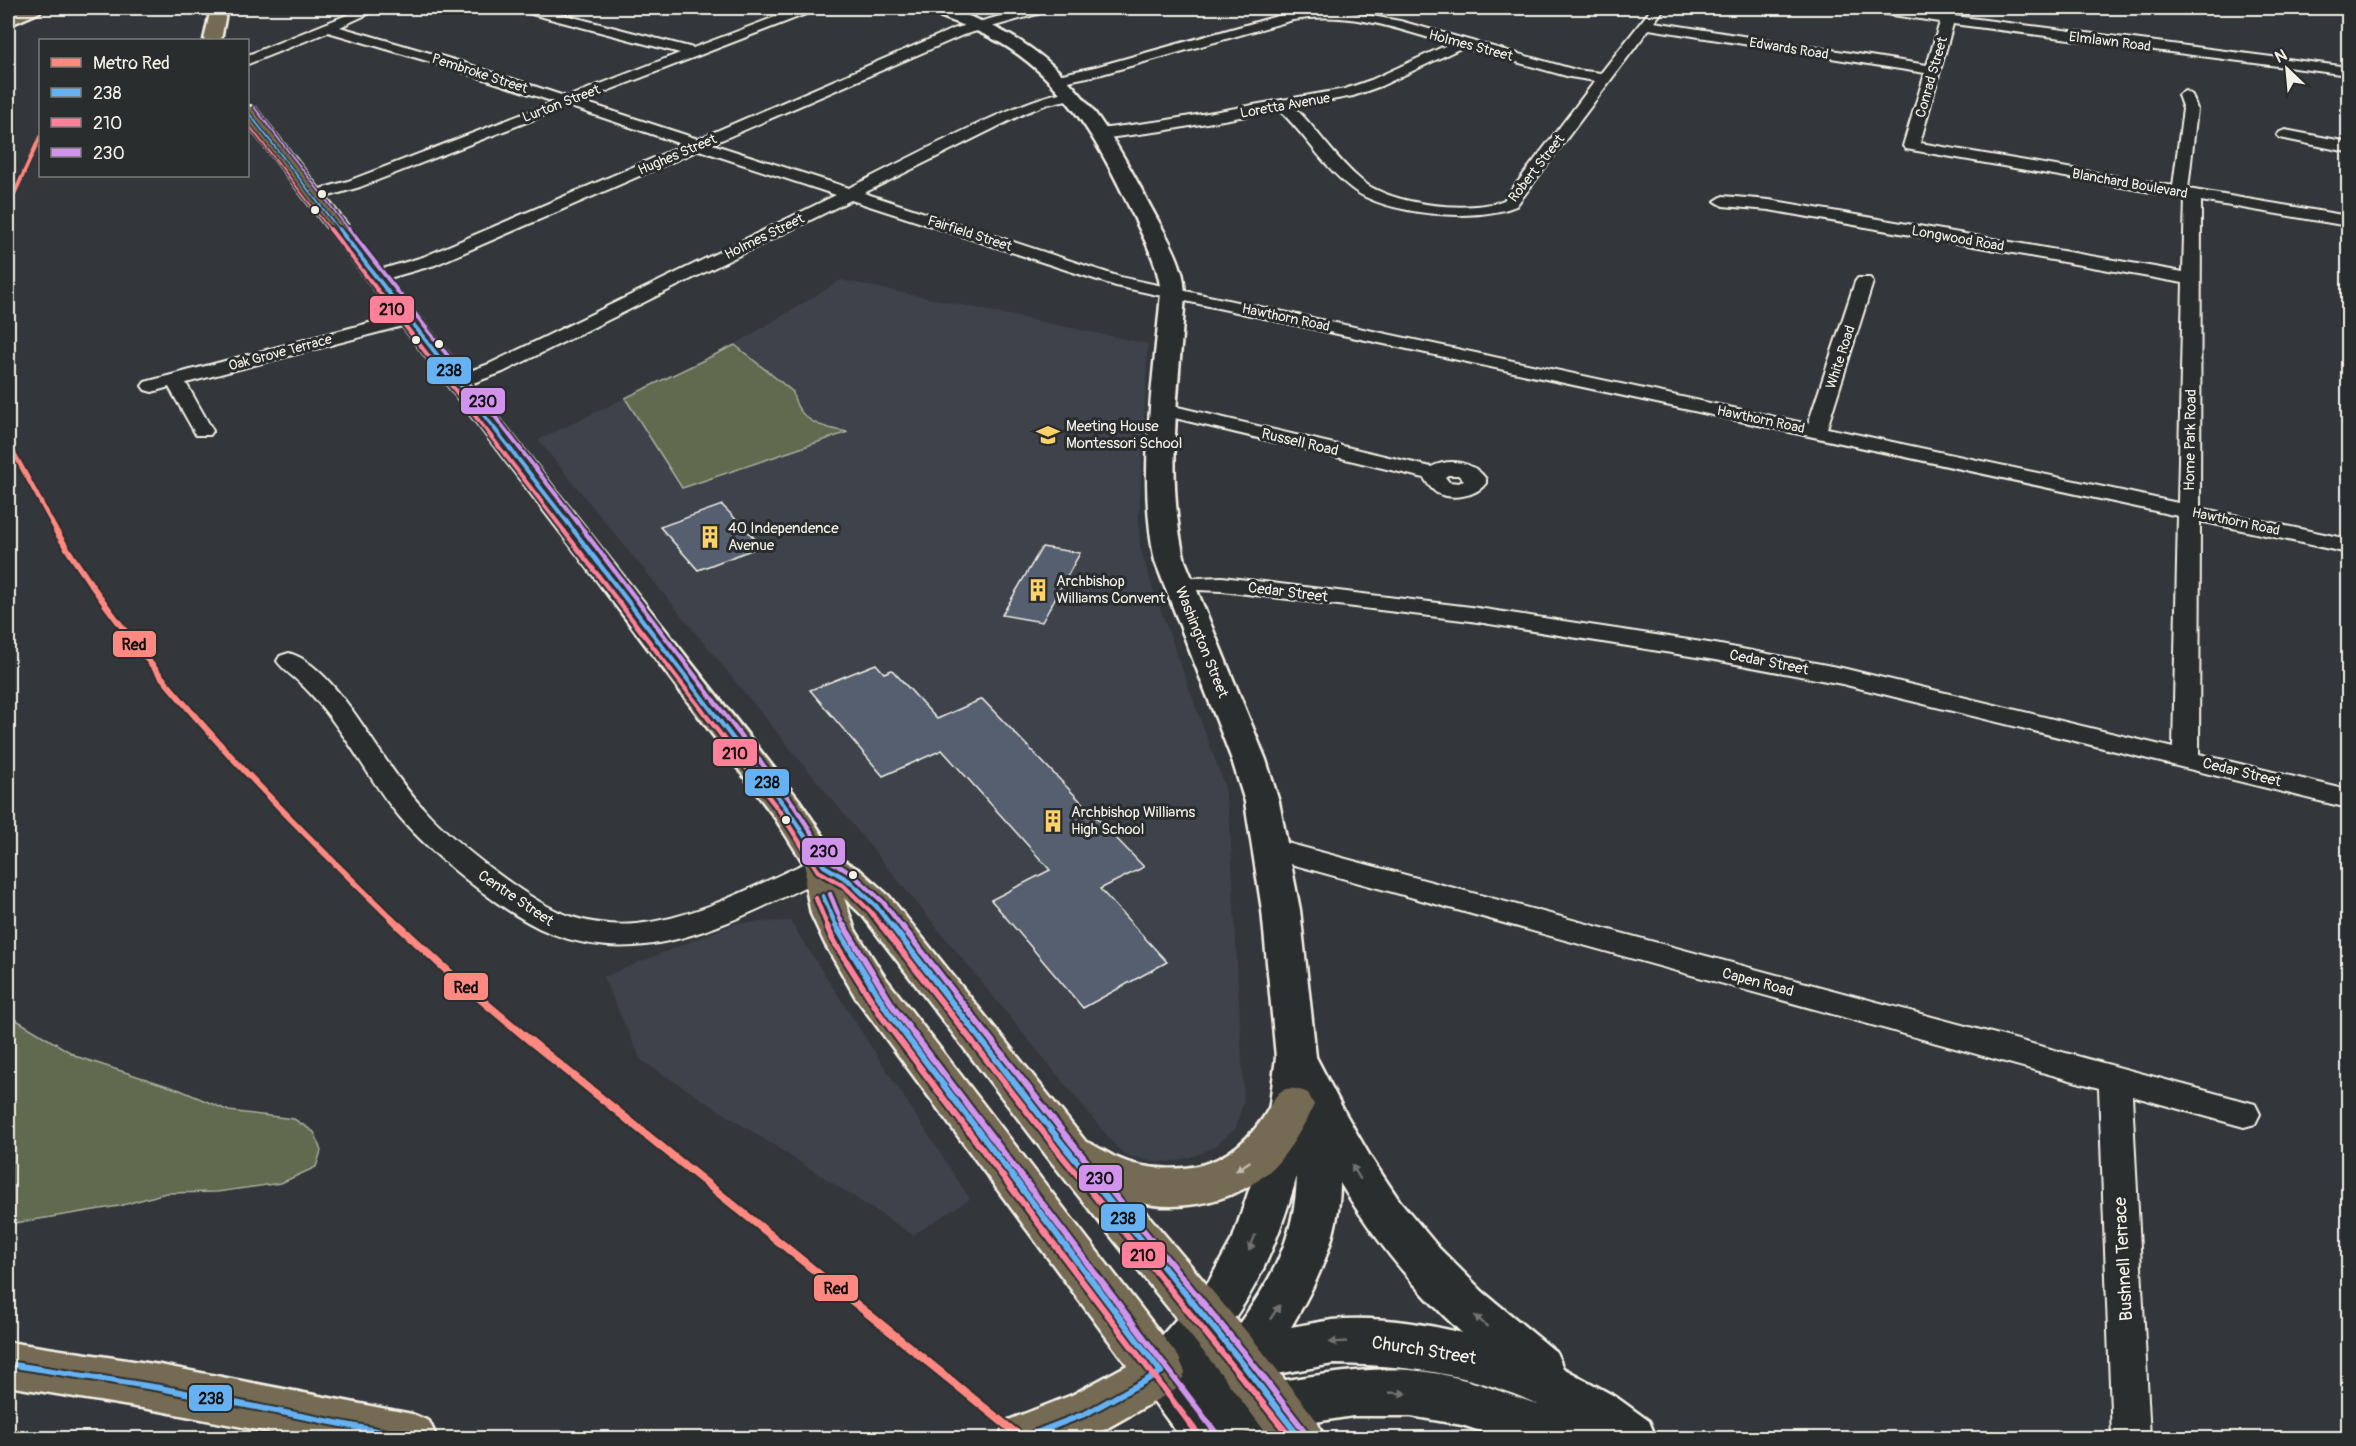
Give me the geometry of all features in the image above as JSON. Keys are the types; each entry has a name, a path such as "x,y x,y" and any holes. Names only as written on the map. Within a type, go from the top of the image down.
{"main road":[{"path":"8,21 34,8"},
{"path":"213,39 219,8"},
{"path":"249,113 787,809 824,866 848,880 872,902 1064,1146 1289,1422"},
{"path":"824,866 822,891 831,919 870,987 1161,1372 1087,1413 1023,1438"},
{"path":"1064,1146 1092,1167 1127,1181 1148,1185 1188,1186 1226,1176 1244,1166 1272,1140 1293,1105"},
{"path":"8,1364 145,1384 412,1438"}],"street":[{"path":"249,60 374,8"},
{"path":"525,8 693,52"},
{"name":"Lurton Street","path":"312,196 362,181 808,8"},
{"name":"Washington Street","path":"935,8 977,25 1027,51 1065,87 1100,134 1170,270 1173,293 1162,449 1163,531 1170,561 1249,760 1262,802 1272,849 1281,910 1296,1057 1293,1105 1275,1178 1253,1244 1228,1290 1207,1320 1161,1372"},
{"name":"Hughes Street","path":"375,278 429,261 977,25 1043,8"},
{"name":"Robert Street","path":"1284,106 1362,189 1389,200 1455,211 1497,210 1510,203 1658,8"},
{"name":"Elmlawn Road","path":"1872,8 1949,13 2349,71"},
{"path":"2344,8 2349,8"},
{"name":"Holmes Street","path":"458,382 496,368 1097,71 1310,13 1353,15 1575,74 1605,78"},
{"name":"Conrad Street","path":"1911,146 1949,13"},
{"name":"Edwards Road","path":"1646,25 1933,70"},
{"name":"Pembroke Street","path":"327,28 444,61 769,168"},
{"name":"Loretta Avenue","path":"1100,134 1284,106 1364,88 1461,43"},
{"name":"Home Park Road","path":"2185,96 2190,109 2186,193 2192,279 2186,758"},
{"path":"2285,135 2349,147"},
{"name":"Blanchard Boulevard","path":"1911,146 2349,220"},
{"name":"Fairfield Street","path":"769,168 1106,278 1173,293"},
{"name":"Longwood Road","path":"1723,201 1769,205 2192,279"},
{"name":"White Road","path":"1816,431 1864,282"},
{"name":"Hawthorn Road","path":"1173,293 2349,546"},
{"name":"Oak Grove Terrace","path":"152,386 407,319"},
{"path":"175,380 203,431"},
{"name":"Russell Road","path":"1165,410 1436,475"},
{"name":"Cedar Street","path":"1179,584 1222,584 1459,612 1716,652 1842,676 2349,798"},
{"name":"Centre Street","path":"290,661 313,679 403,803 428,831 521,904 563,928 608,936 639,936 665,932 697,922 824,866"},
{"name":"Capen Road","path":"1272,849 2244,1114"},
{"path":"1296,1057 1354,1168 1382,1211 1418,1256 1579,1424"},
{"name":"Washington Street","path":"1203,1428 1239,1359 1268,1323 1295,1281 1312,1235 1318,1207 1320,1164 1308,1097 1296,1057"},
{"name":"Bushnell Terrace","path":"2115,1079 2131,1438"},
{"name":"Church Street","path":"1161,1372 1333,1342 1359,1341 1418,1345 1477,1357 1506,1366 1561,1390 1579,1424"},
{"path":"1161,1372 1203,1428"},
{"name":"Church Street","path":"1203,1428 1289,1422 1353,1394 1382,1392 1462,1402 1489,1410 1579,1424 1632,1438"}],"shaded area":[{"path":"841,280 1148,344 1139,516 1140,546 1152,586 1224,784 1230,824 1244,1100 1236,1128 1214,1147 1197,1155 1177,1161 1153,1162 1126,1155 1117,1148 538,440 734,345"},
{"path":"790,921 970,1199 913,1235 641,1060 603,977 736,923"}],"green space":[{"path":"735,345 793,392 795,402 805,416 820,425 848,432 682,488 625,398"},
{"path":"8,1015 78,1057 180,1090 229,1111 294,1119 314,1132 321,1151 316,1167 281,1183 217,1192 166,1193 119,1206 8,1224"}],"building":[{"name":"40 Independence Avenue","path":"722,505 762,546 698,570 660,527"},
{"name":"Archbishop Williams Convent","path":"1042,547 1080,553 1042,622 1002,615"},
{"name":"Archbishop Williams High School","path":"876,664 884,673 892,670 937,719 982,699 1144,867 1100,889 1167,962 1083,1008 991,900 1050,870 942,750 883,776 810,690"}],"metro line":[{"name":"Red","path":"8,208 39,139"},
{"name":"Red","path":"8,442 40,503 76,562 115,619 203,727 298,828 412,939 477,997 1022,1438"}],"transit line":[{"name":"230","path":"254,107 585,532 793,804 829,860 852,874 882,901 1070,1141 1245,1354 1306,1433"},
{"name":"238","path":"249,113 579,537 787,809 824,866 848,880 876,906 1064,1146 1239,1359 1300,1438"},
{"name":"210","path":"249,125 781,813 818,871 844,886 870,911 1058,1151 1291,1438"},
{"name":"230","path":"830,894 846,932 894,1008 1216,1433"},
{"name":"238","path":"823,896 840,936 888,1012 1161,1372 1087,1413 1023,1438"},
{"name":"210","path":"816,898 833,940 882,1017 1201,1438"},
{"name":"238","path":"8,1364 160,1388 412,1438"}],"place":[{"name":"Meeting House Montessori School","path":"1048,435"},
{"name":"40 Independence Avenue","path":"710,537"},
{"name":"Archbishop Williams Convent","path":"1038,590"},
{"name":"Archbishop Williams High School","path":"1053,821"}]}
